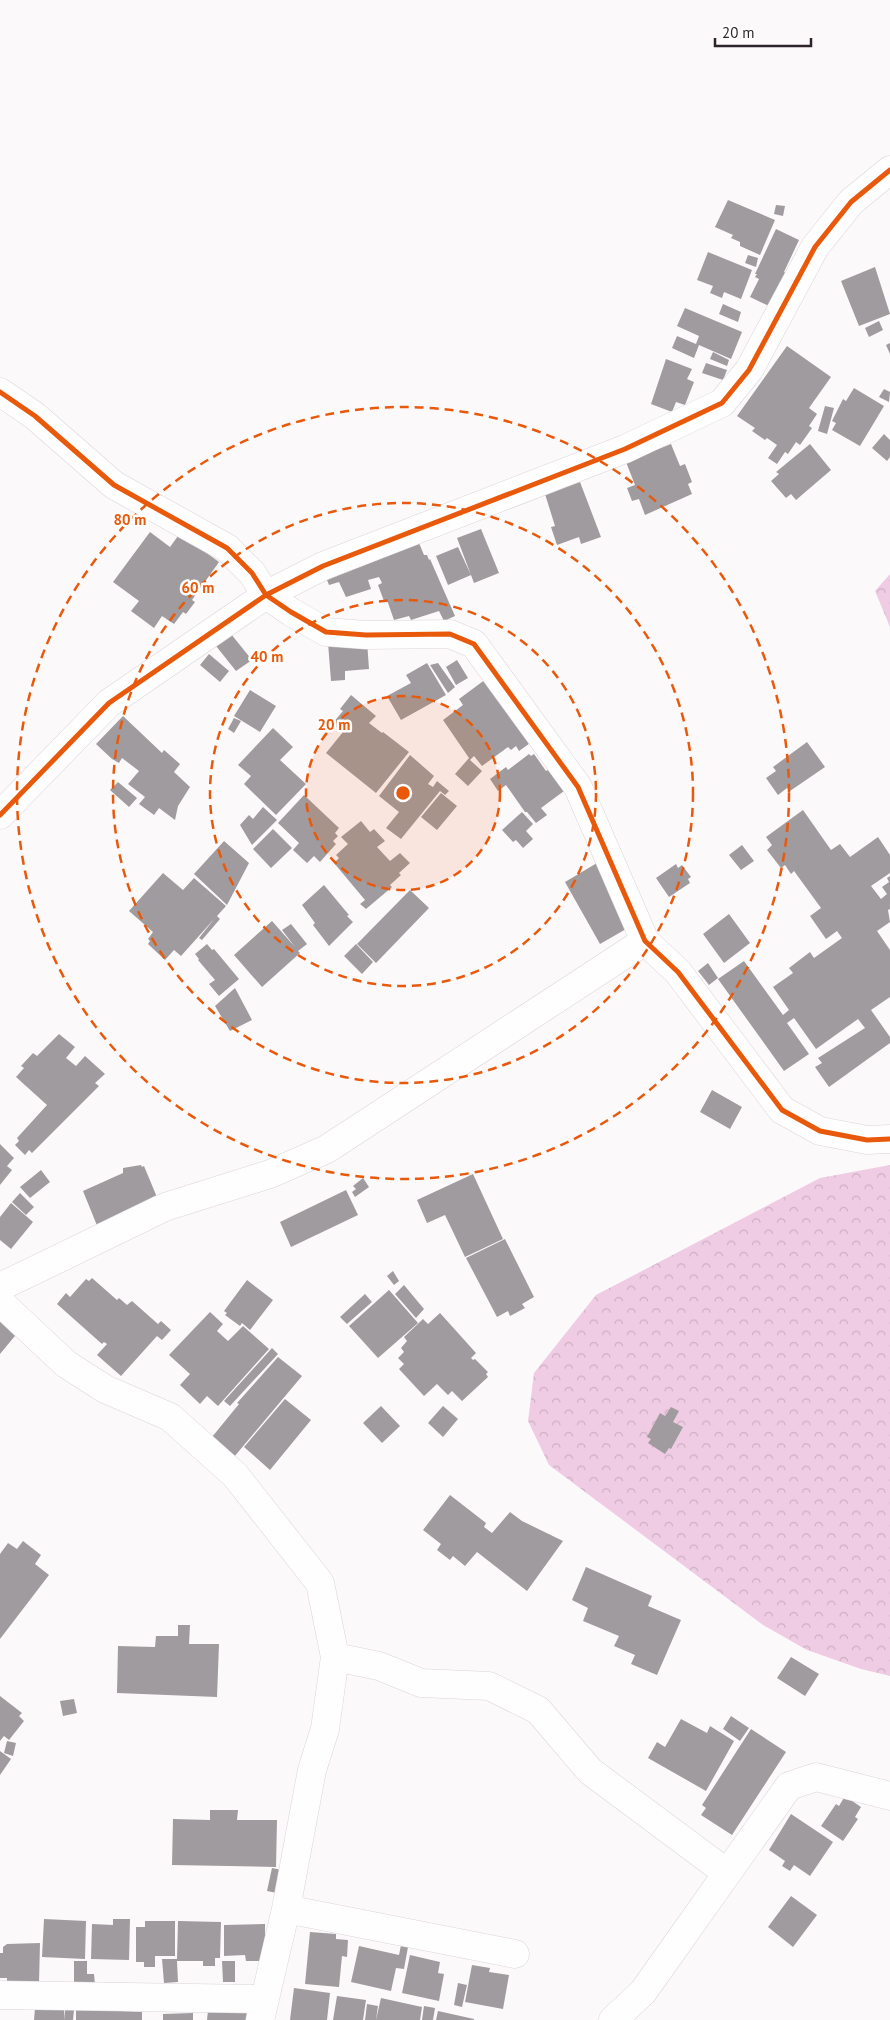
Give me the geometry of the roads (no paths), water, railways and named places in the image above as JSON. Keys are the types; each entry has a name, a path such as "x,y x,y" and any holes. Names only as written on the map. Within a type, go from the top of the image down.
{"street":[{"path":"0,815 109,703 266,595 323,566 626,449 722,403 748,370 815,247 852,202 890,170"},
{"path":"0,392 35,416 114,485 227,548 252,573 266,595 326,632 366,635 450,634 474,644 578,787 645,941 678,972 782,1110 820,1131 866,1140 890,1139"},
{"path":"0,1287 164,1207 270,1174 327,1149 645,941"},
{"path":"0,1302 66,1364 105,1389 170,1417 235,1476 320,1583 335,1657 326,1729 312,1770 286,1909 262,2010 0,1995"},
{"path":"335,1657 379,1666 421,1683 488,1686 538,1710 590,1771 727,1873"},
{"path":"613,2020 643,1992 788,1786 816,1777 890,1796"},
{"path":"286,1909 515,1954"}]}
